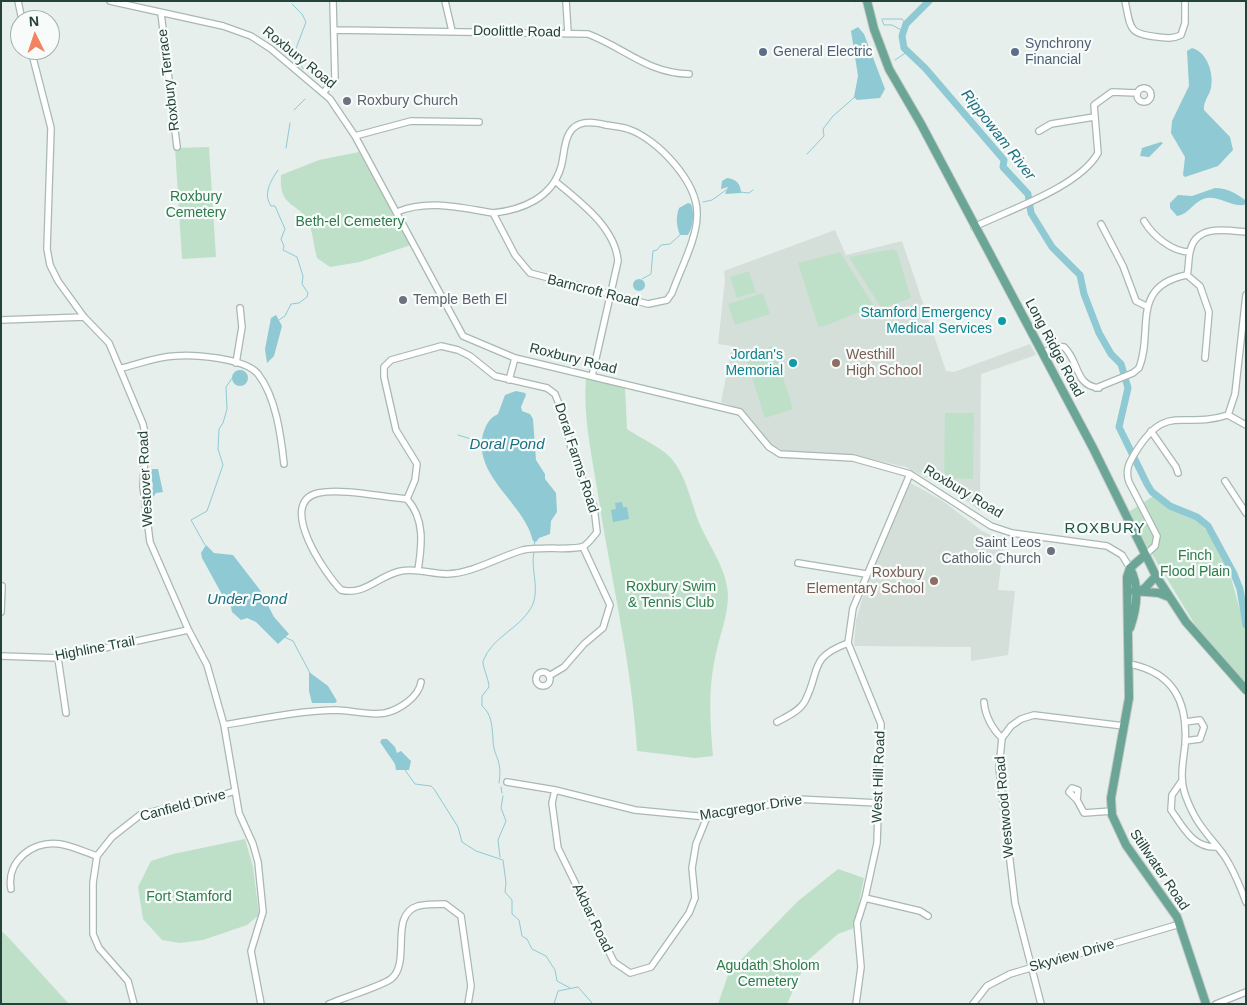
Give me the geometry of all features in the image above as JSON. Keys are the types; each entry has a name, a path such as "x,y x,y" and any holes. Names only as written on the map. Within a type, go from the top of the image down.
{"main road":[{"name":"Long Ridge Road","path":"867,1 874,29 889,68 924,129 974,227 1044,353 1093,448 1144,555 1186,622 1246,690"},
{"path":"1138,592 1136,579 1130,568 1144,555"},
{"name":"Stillwater Road","path":"1130,568 1127,577 1130,664 1129,698 1111,798 1112,812 1117,830 1126,845 1180,924 1206,1004"},
{"path":"1138,592 1145,588 1156,576"},
{"path":"1128,587 1138,592 1159,593 1169,597"},
{"name":"Stillwater Road","path":"1129,629 1138,592"}],"street":[{"name":"Roxbury Road","path":"110,1 224,26 251,36 271,49 336,105 355,136 464,336 516,358 740,412 769,447 785,455 853,458 910,474 991,526 1012,533 1107,546 1122,555 1130,568"},
{"path":"323,93 335,79 333,1"},
{"path":"445,1 452,31"},
{"path":"566,1 568,34"},
{"path":"1125,1 1131,28 1140,36 1173,39 1181,35 1184,23 1185,1"},
{"name":"Roxbury Terrace","path":"161,13 177,147"},
{"name":"Doolittle Road","path":"335,30 588,34 608,42 641,63 667,72 689,74"},
{"name":"Westover Road","path":"34,60 51,128 48,249 50,265 58,281 84,317 109,343 122,368 139,411 146,438 143,486 150,542 188,630 207,665 224,726 239,813 256,856 263,898 263,912 251,951 261,1004"},
{"path":"974,227 1040,198 1081,172 1096,156 1094,105 1112,92 1137,93"},
{"path":"1039,131 1051,124 1094,117"},
{"path":"355,136 411,121 479,122"},
{"name":"Barncroft Road","path":"493,212 515,256 530,273 648,304 667,300 672,293 697,224 695,204 685,177 667,156 645,138 629,129 594,122 578,124 566,140 561,167 555,181"},
{"path":"397,212 408,207 433,205 493,212 526,206 555,181 580,202 611,237 617,250 618,261 592,376"},
{"path":"1144,221 1157,237 1177,249 1190,252"},
{"path":"1101,224 1123,266 1136,300 1148,307"},
{"path":"1187,276 1190,252 1195,240 1206,232 1220,229 1246,232"},
{"path":"1044,353 1056,346 1064,348 1071,356 1084,383 1096,388 1111,385 1114,380 1133,373 1141,363 1148,307 1154,295 1164,283 1187,276"},
{"path":"1187,276 1200,286 1208,312 1204,358"},
{"path":"1228,415 1235,394 1246,295"},
{"path":"236,363 242,326 240,308"},
{"path":"1,320 84,317"},
{"name":"Doral Farms Road","path":"407,499 416,480 417,464 396,430 384,377 384,367 391,360 441,346 466,354 495,376 547,388 555,394 563,414 573,456 594,507 597,532 583,547"},
{"path":"122,368 172,356 188,356 236,363 257,372 269,393 284,464"},
{"path":"510,380 516,358"},
{"path":"1144,555 1155,546 1157,536 1127,475 1128,465 1151,431 1164,422 1182,419 1208,421 1228,415 1246,425"},
{"path":"1151,431 1176,466 1178,473"},
{"name":"West Hill Road","path":"856,1004 861,967 857,923 875,860 879,803 880,724 848,643 853,608 910,474"},
{"path":"1225,481 1243,500 1246,513"},
{"path":"418,570 422,537 417,511 407,499 319,493 306,502 302,517 313,552 326,573 341,590 356,592 396,572 418,570 446,574 468,571 500,556 529,548 555,547 574,549 583,547 610,605 603,628 584,644 564,667 549,676"},
{"path":"798,562 866,574"},
{"path":"1,612 2,586"},
{"name":"Highline Trail","path":"1,656 58,658 188,630"},
{"path":"777,722 804,703 816,666 824,655 832,649 848,643"},
{"path":"58,658 66,713"},
{"path":"1130,664 1155,672 1175,691 1183,706 1185,741 1181,782 1196,822 1229,865 1246,902"},
{"path":"224,726 296,712 335,710 385,712 398,708 411,698 420,689 421,682"},
{"path":"984,702 984,710 995,731 1002,738"},
{"name":"Westwood Road","path":"1041,1004 1014,903 999,768 1002,738 1016,723 1034,715 1124,726"},
{"path":"1185,722 1200,720 1204,727 1200,739 1185,741"},
{"name":"Macgregor Drive","path":"507,782 555,790 635,810 707,817 796,799 879,803"},
{"path":"1181,782 1172,795 1171,810 1193,840 1205,847 1216,847"},
{"name":"Akbar Road","path":"555,790 552,803 558,848 614,962 630,973 650,967 689,913 694,898 692,868 696,844 707,817"},
{"name":"Canfield Drive","path":"134,1004 128,981 99,948 93,934 92,883 97,856 112,837 140,815 182,807 235,792"},
{"path":"1077,800 1084,812 1112,812"},
{"path":"12,889 10,879 15,864 24,854 36,847 60,844 97,856"},
{"path":"865,898 920,911 928,916"},
{"path":"329,1004 390,980 400,962 402,925 406,916 416,906 445,904 461,916 471,986 468,1004"},
{"name":"Skyview Drive","path":"973,1004 982,992 997,980 1030,967 1180,924"},
{"path":"1216,1004 1246,992"}],"shaded area":[{"name":"Westhill High School","path":"835,230 846,255 902,241 946,371 954,372 1030,344 1036,355 981,374 980,511 957,494 906,467 851,455 785,452 770,443 741,409 721,402 732,346 718,344 725,280 724,271"},
{"name":"Roxbury Elementary School","path":"909,482 943,501 982,531 1004,541 998,590 1015,591 1008,655 971,661 971,647 854,646 856,620 864,593"}],"green space":[{"name":"Roxbury Cemetery","path":"209,147 216,257 182,259 175,148"},
{"name":"Beth-el Cemetery","path":"359,152 411,245 360,262 330,267 317,258 309,223 305,216 286,200 281,186 281,175 319,160"},
{"path":"893,249 897,252 911,298 882,309 849,257"},
{"path":"840,252 874,306 822,327 818,326 798,263"},
{"path":"749,271 756,292 737,298 730,277"},
{"path":"763,293 770,314 735,325 728,304"},
{"path":"773,346 793,409 765,418 745,356"},
{"name":"Roxbury Swim & Tennis Club","path":"586,378 625,387 627,429 659,448 675,463 684,480 700,525 725,577 728,603 715,658 710,694 713,756 695,758 637,751 626,652 588,433 585,392"},
{"path":"945,413 974,413 973,479 944,478"},
{"name":"Finch Flood Plain","path":"1155,495 1190,513 1223,548 1246,633 1246,683 1200,633 1127,513"},
{"name":"Fort Stamford","path":"245,839 253,867 259,915 247,925 203,940 180,943 162,940 143,919 138,887 151,861 173,854"},
{"name":"Agudath Sholom Cemetery","path":"838,869 864,878 854,928 838,934 806,962 787,1004 718,1004 729,972 797,902"},
{"path":"1,931 8,937 69,1004 1,1004"}],"water":[{"path":"858,27 864,34 885,89 880,98 857,100 854,97 858,76 851,31"},
{"path":"1192,48 1202,54 1210,70 1212,82 1204,104 1204,110 1230,137 1233,150 1218,166 1185,177 1183,175 1185,157 1171,133 1172,121 1189,86 1187,51"},
{"path":"1163,143 1149,157 1140,156 1142,148"},
{"path":"727,178 737,182 741,193 725,194 728,187 721,189 722,181"},
{"path":"1215,188 1235,193 1245,200 1246,204 1237,205 1207,198 1199,201 1185,213 1177,216 1170,208 1170,203 1178,195 1192,196"},
{"path":"688,203 691,204 693,216 690,232 688,235 680,235 677,224 678,211 679,208"},
{"path":"637,279 641,279 645,285 641,291 637,291 633,287 633,283"},
{"path":"276,315 282,326 274,356 267,363 265,349 271,318"},
{"path":"240,370 248,378 240,386 232,378"},
{"name":"Doral Pond","path":"516,391 526,395 521,407 522,411 530,414 533,419 536,460 545,474 545,479 556,493 557,512 551,521 550,534 539,538 536,542 533,541 528,527 520,514 492,477 485,464 482,449 483,434 487,425 498,414 505,395"},
{"path":"158,469 163,492 156,493 149,503 153,486 150,470"},
{"path":"622,502 623,507 627,507 629,519 613,522 611,510 616,509 615,503"},
{"name":"Under Pond","path":"206,545 214,553 233,555 260,590 274,617 289,634 278,644 256,622 247,618 241,620 232,612 229,598 224,598 202,558 201,553"},
{"path":"309,672 328,686 337,701 335,703 312,703 309,691"},
{"path":"382,739 387,739 395,747 397,753 401,751 411,761 409,770 396,770 395,764 380,742"}],"waterway":[{"name":"Rippowam River","path":"929,1 906,24 902,36 904,48 925,68 1004,160 1003,167 1028,194 1031,213 1052,247 1080,275 1084,294 1099,333 1111,354 1121,364 1128,388 1119,427 1152,492 1170,506 1197,517 1208,526 1240,589 1246,625"},
{"path":"292,4 302,14 306,22 295,51 303,69"},
{"path":"882,19 902,19 906,24"},
{"path":"882,20 884,25 892,25 903,31"},
{"path":"895,60 907,52"},
{"path":"807,154 824,136 823,129 833,116 856,96"},
{"path":"294,110 305,99"},
{"path":"286,148 290,123"},
{"path":"278,170 268,188 269,202 271,206 275,206 285,229 281,239 284,246 283,250 297,257 303,276 302,284 308,293 307,297 299,303 291,304 285,316 279,320"},
{"path":"703,202 712,200 729,188"},
{"path":"740,192 749,193 753,190"},
{"path":"642,279 651,274 653,251 657,250 661,245 670,244 680,235"},
{"path":"205,545 191,520 207,511 223,465 218,449 219,429 227,409 226,387 233,377"},
{"path":"458,435 481,442"},
{"path":"534,545 535,541"},
{"path":"499,783 500,769 493,745 491,721 488,713 482,706 482,696 489,687 483,661 499,639 520,622 531,608 535,594 534,552"},
{"path":"284,637 293,641 310,673"},
{"path":"405,770 415,784 431,786 434,789 458,827 462,842 476,851 503,860 506,883 505,892 512,900 512,914 519,920 522,936 527,939 532,949 546,956 555,970 557,981 570,988"},
{"path":"501,787 502,793"},
{"path":"500,857 498,840 506,821 501,808 503,796"},
{"path":"554,1004 558,991 578,987 593,1004"}],"place":[{"name":"General Electric","path":"763,52"},
{"name":"Synchrony Financial","path":"1015,52"},
{"name":"Roxbury Church","path":"347,101"},
{"name":"Temple Beth El","path":"403,300"},
{"name":"Stamford Emergency Medical Services","path":"1002,321"},
{"name":"Jordan's Memorial","path":"793,363"},
{"name":"Westhill High School","path":"836,363"},
{"name":"Saint Leos Catholic Church","path":"1051,551"},
{"name":"Roxbury Elementary School","path":"934,581"}],"district":[{"name":"ROXBURY","path":"1105,529"}]}
